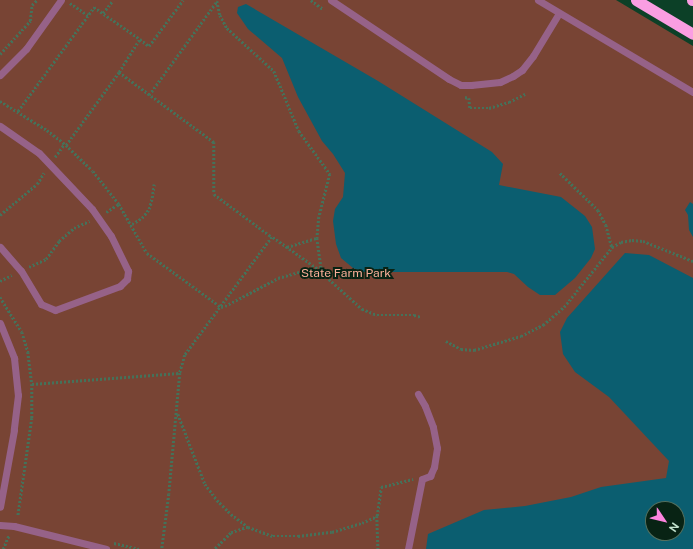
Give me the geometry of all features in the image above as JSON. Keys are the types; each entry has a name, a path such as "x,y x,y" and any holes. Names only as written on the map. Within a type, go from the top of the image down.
{"highway":[{"path":"636,0 693,34"}],"lane":[{"path":"0,75 26,49 61,0"},
{"path":"331,0 449,79 461,85 500,82 522,70 533,56 559,13"},
{"path":"538,0 693,92"},
{"path":"0,126 23,141 50,164 76,190 111,236 128,271 127,279 120,286 55,310 41,304 21,271 0,247"},
{"path":"0,323 14,358 18,395 14,430 0,507"},
{"path":"408,549 422,479 430,476 434,467 437,448 430,420 418,394"},
{"path":"0,525 14,526 106,549"}],"path":[{"path":"0,54 30,21 32,5 37,0"},
{"path":"65,0 88,15"},
{"path":"103,13 113,0"},
{"path":"18,111 94,7 149,46 183,0"},
{"path":"149,95 218,0"},
{"path":"218,0 220,15 227,28 274,71 299,131 330,174 319,217 317,238 322,268 320,271"},
{"path":"0,215 37,184 50,164 119,72 140,39"},
{"path":"119,72 214,142 214,194 320,271 362,309 377,315 414,315 421,317"},
{"path":"0,101 47,130 93,171 119,204 132,224 147,253 220,307"},
{"path":"560,173 598,210 606,225 612,247"},
{"path":"132,224 142,218 148,209 152,198 154,184"},
{"path":"0,281 46,258 59,241 74,228 98,217 119,204"},
{"path":"162,549 169,494 180,373 185,355 272,237"},
{"path":"286,247 317,238"},
{"path":"446,341 461,349 474,350 521,336 543,325 564,307 612,247 632,240 643,240 693,261"},
{"path":"220,307 225,306 278,278 302,271 320,271"},
{"path":"32,384 180,373"},
{"path":"177,411 205,484 217,500 231,514 248,527 273,536 298,536 332,532 362,523 377,516"},
{"path":"378,549 377,516 381,487 417,478 422,479"},
{"path":"214,549 231,533 248,527"}],"green space":[{"name":"State Farm Park","path":"0,0 616,0 693,46 693,549 0,549"}],"water":[{"path":"246,4 378,81 492,152 503,164 499,185 561,197 585,216 592,227 595,249 591,258 575,278 555,295 540,295 528,287 514,274 507,272 363,272 353,268 341,258 336,244 333,221 335,209 343,197 345,173 333,154 322,141 298,97 282,58 248,29 237,13 238,7"},
{"path":"690,202 693,204 693,237 689,230 688,215 685,210"},
{"path":"625,253 649,255 693,278 693,549 426,549 428,534 484,510 525,506 571,497 601,487 666,478 669,461 609,397 575,372 563,354 560,332 567,318"}]}
